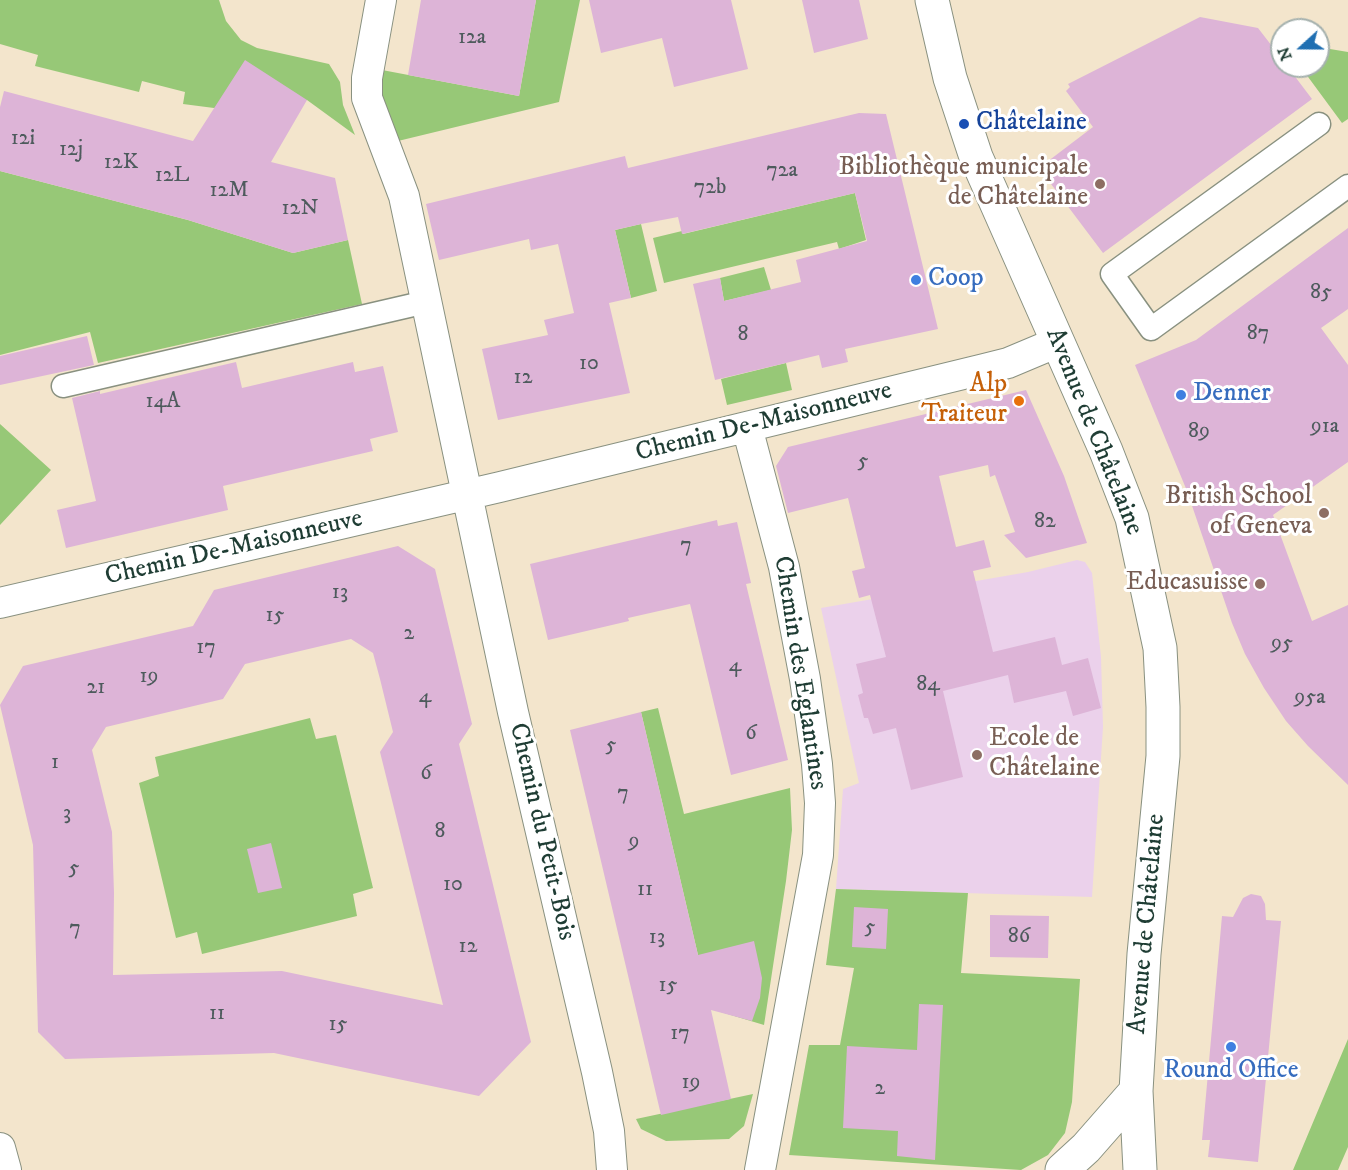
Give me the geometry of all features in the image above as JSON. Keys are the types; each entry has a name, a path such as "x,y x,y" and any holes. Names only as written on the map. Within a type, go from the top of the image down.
{"main road":[{"name":"Avenue de Châtelaine","path":"932,0 950,78 976,157 1106,451 1132,518 1160,648 1163,756 1144,954 1136,1091 1140,1170"},
{"path":"1062,1170 1086,1148 1136,1091"}],"street":[{"path":"381,0 367,78 367,98 404,196 468,494"},
{"path":"1318,124 1112,274 1150,329 1348,186"},
{"path":"63,386 426,302"},
{"name":"Chemin De-Maisonneuve","path":"0,603 468,494 1008,363 1058,342"},
{"name":"Chemin des Eglantines","path":"747,427 784,567 805,679 820,803 818,855 760,1170"},
{"name":"Chemin du Petit-Bois","path":"468,494 513,712 601,1092 609,1131 612,1170"},
{"path":"0,1148 6,1170"}],"shaded area":[{"name":"Ecole de Châtelaine","path":"1077,560 1085,562 1092,573 1101,657 1103,727 1092,897 836,889 843,789 859,783 821,608 1028,572"}],"green space":[{"path":"0,0 219,0 226,21 241,40 257,48 329,64 340,82 343,105 355,135 307,100 214,108 183,104 185,92 142,81 139,92 35,66 38,55 0,44"},
{"path":"536,0 580,0 559,102 398,141 381,94 382,70 519,96"},
{"path":"1330,49 1348,52 1348,119 1342,123 1309,78 1330,78"},
{"path":"0,171 188,220 293,253 348,240 362,304 98,363 90,332 0,355"},
{"path":"855,193 866,240 839,249 837,242 664,283 653,238 682,231 683,234"},
{"path":"641,224 657,291 631,298 615,230"},
{"path":"764,267 771,290 724,301 720,278"},
{"path":"786,363 792,390 727,405 721,379"},
{"path":"0,424 51,470 0,525"},
{"path":"658,708 684,814 790,788 792,830 764,1025 721,1012 709,1002 641,712"},
{"path":"310,718 316,739 336,735 373,888 353,894 357,916 202,954 197,932 176,938 139,783 159,776 155,757"},
{"path":"836,889 968,893 961,973 1080,979 1072,1102 1065,1133 1048,1155 1021,1170 789,1155 809,1045 840,1045 854,968 826,965"},
{"path":"1348,1039 1348,1147 1338,1170 1293,1170"},
{"path":"753,1094 744,1126 729,1139 666,1141 641,1129 636,1119"}],"building":[{"path":"421,0 536,0 519,96 408,75"},
{"path":"589,0 731,0 748,69 674,87 662,38 601,53"},
{"path":"802,0 859,0 868,39 814,53"},
{"path":"1200,17 1258,28 1270,44 1270,78 1296,78 1312,99 1103,253 1039,168 1093,127 1066,91 1070,87 1068,84"},
{"path":"245,60 307,100 271,162 335,178 348,240 293,253 188,220 0,171 0,107 4,91 193,141"},
{"path":"859,113 886,114 938,329 845,349 848,362 822,368 819,355 715,380 693,284 720,278 724,301 801,282 796,260 867,241 855,193 682,234 678,217 641,224 615,230 631,298 609,303 630,393 498,420 482,349 548,335 544,320 574,313 558,244 531,250 529,239 439,260 426,204 625,156 628,168"},
{"path":"1348,228 1348,309 1321,328 1348,365 1348,462 1273,515 1312,621 1348,605 1348,785 1286,721 1245,654 1232,623 1187,491 1135,365 1196,340"},
{"path":"87,336 94,365 0,385 0,356"},
{"path":"236,362 242,388 353,362 355,372 383,366 398,432 370,439 373,451 223,486 228,510 66,548 57,510 96,501 72,398 100,391 100,394"},
{"path":"1026,390 1064,476 1087,543 1026,558 1004,535 1015,532 995,475 990,477 988,465 939,476 956,547 984,540 991,567 973,571 993,652 1055,637 1062,665 1088,658 1101,708 1073,716 1066,691 1014,703 1008,675 943,691 963,777 911,790 896,728 873,734 868,718 864,718 858,695 863,693 856,664 886,657 870,595 859,598 852,571 865,568 848,498 788,513 776,466 788,447"},
{"path":"717,520 718,526 737,522 751,583 746,584 788,760 731,775 690,604 548,640 530,564"},
{"path":"398,546 435,569 472,724 459,744 531,1042 479,1096 274,1053 65,1059 38,1032 33,845 0,705 23,666 193,626 214,590","holes":["351,639 373,653 393,732 380,752 443,1005 282,971 113,975 112,832 92,750 106,727 223,699 245,664"]},
{"path":"641,712 698,955 754,941 762,978 760,998 752,1021 711,1010 731,1099 661,1115 570,730"},
{"path":"271,843 282,888 258,893 247,849"},
{"path":"1251,894 1261,896 1265,904 1266,920 1281,921 1258,1162 1208,1157 1210,1140 1202,1140 1222,916 1233,917 1243,898"},
{"path":"854,907 888,909 886,949 852,947"},
{"path":"990,915 1049,916 1048,958 990,957"},
{"path":"919,1004 943,1005 935,1160 897,1156 898,1131 843,1128 847,1046 917,1050"}],"place":[{"name":"Châtelaine","path":"964,124"},
{"name":"Bibliothèque municipale de Châtelaine","path":"1100,184"},
{"name":"Coop","path":"916,280"},
{"name":"Denner","path":"1181,395"},
{"name":"Alp Traiteur","path":"1019,401"},
{"name":"British School of Geneva","path":"1324,513"},
{"name":"Educasuisse","path":"1260,584"},
{"name":"Ecole de Châtelaine","path":"977,755"},
{"name":"Round Office","path":"1231,1047"}]}
